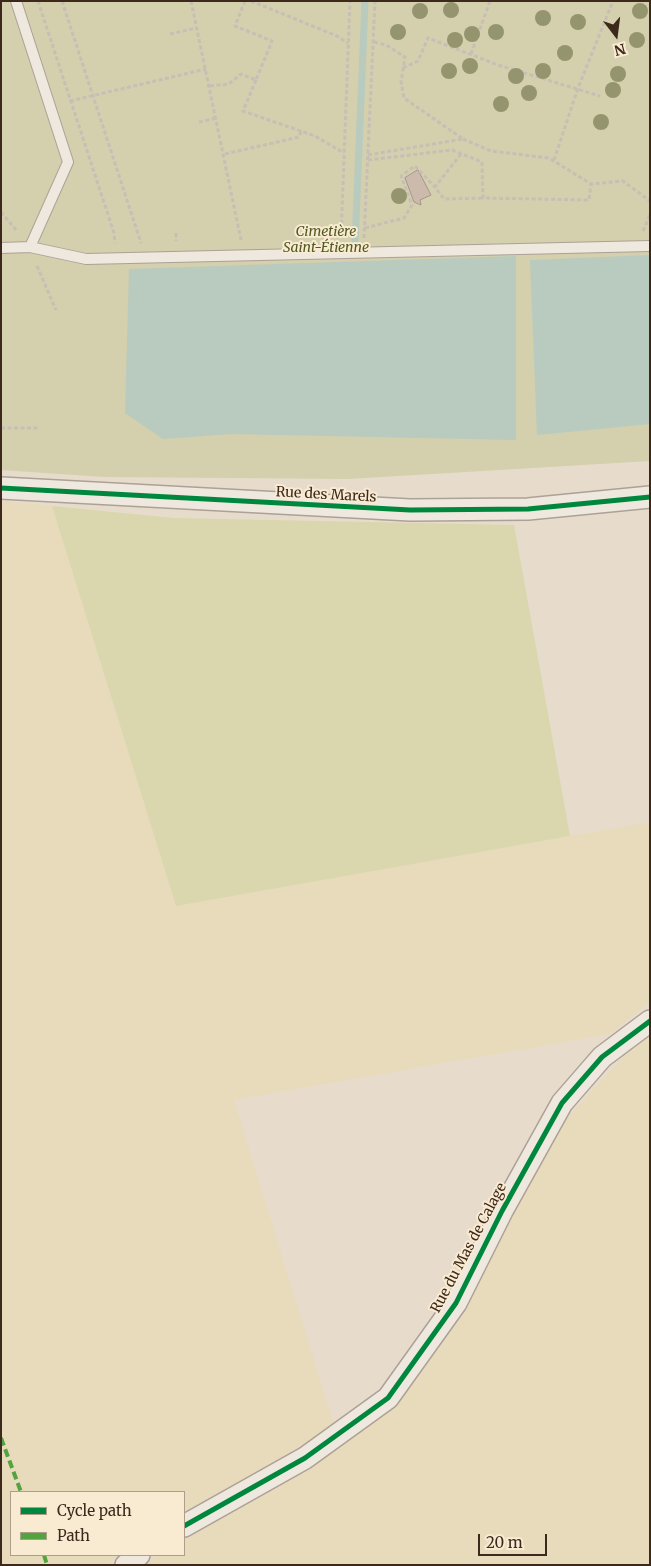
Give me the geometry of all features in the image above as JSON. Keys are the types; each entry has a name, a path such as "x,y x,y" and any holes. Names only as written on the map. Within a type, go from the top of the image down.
{"street":[{"name":"Rue des Marels","path":"1,488 410,510 528,509 650,497"},
{"name":"Rue du Mas de Calage","path":"185,1525 305,1458 388,1398 456,1303 502,1211 562,1103 602,1057 650,1021"},
{"path":"126,1565 138,1556"}],"lane":[{"path":"16,1 68,162 30,247"},
{"path":"1,248 30,247 86,259 650,246"}],"path":[{"path":"38,1 114,233 117,258"},
{"path":"62,1 146,258"},
{"path":"191,1 217,118 244,256"},
{"path":"245,1 235,26 272,41 243,111 301,132 344,153"},
{"path":"251,1 337,36 349,44"},
{"path":"340,253 350,1"},
{"path":"363,252 376,1"},
{"path":"471,54 490,1"},
{"path":"554,160 578,88 613,1"},
{"path":"170,34 197,28"},
{"path":"403,68 418,61 428,38 498,65 600,96"},
{"path":"374,42 386,45 405,58 401,82 404,98 463,139 492,151 554,160 591,184 623,181 650,201"},
{"path":"70,102 92,95 206,69"},
{"path":"210,86 229,84 241,74 256,80"},
{"path":"199,122 217,118"},
{"path":"224,154 299,137 301,132"},
{"path":"368,155 463,139"},
{"path":"368,160 452,150 482,162 483,198"},
{"path":"435,187 461,154"},
{"path":"365,228 404,218 412,205 401,176 415,166 444,199 589,200 591,184"},
{"path":"30,247 56,310"},
{"path":"1,428 38,428"}],"shaded area":[{"path":"650,255 650,424 537,435 530,260"},
{"path":"516,256 516,440 231,434 163,439 125,413 129,269"},
{"path":"1,501 52,506 176,905 650,822 650,1002 610,1034 234,1100 334,1425 249,1478 185,1512 185,1491 10,1491 10,1556 119,1556 107,1565 1,1565"},
{"path":"52,506 174,518 514,525 570,836 176,906"},
{"path":"650,1036 650,1565 144,1565 156,1556 185,1556 185,1537 304,1466 396,1406 464,1305 508,1216 560,1126 622,1057"}],"green space":[{"name":"Cimetière Saint-Étienne","path":"1,1 650,1 650,461 348,479 104,477 1,470"}],"building":[{"path":"418,170 431,195 420,200 421,205 414,202 405,178"}],"waterway":[{"path":"355,244 365,1"}],"marked path":[{"path":"1,1438 21,1491"},
{"path":"44,1556 47,1565"}],"cycle path":[{"path":"1,488 410,510 528,509 650,497"},
{"path":"185,1525 305,1458 388,1398 456,1303 502,1211 562,1103 602,1057 650,1021"}]}
